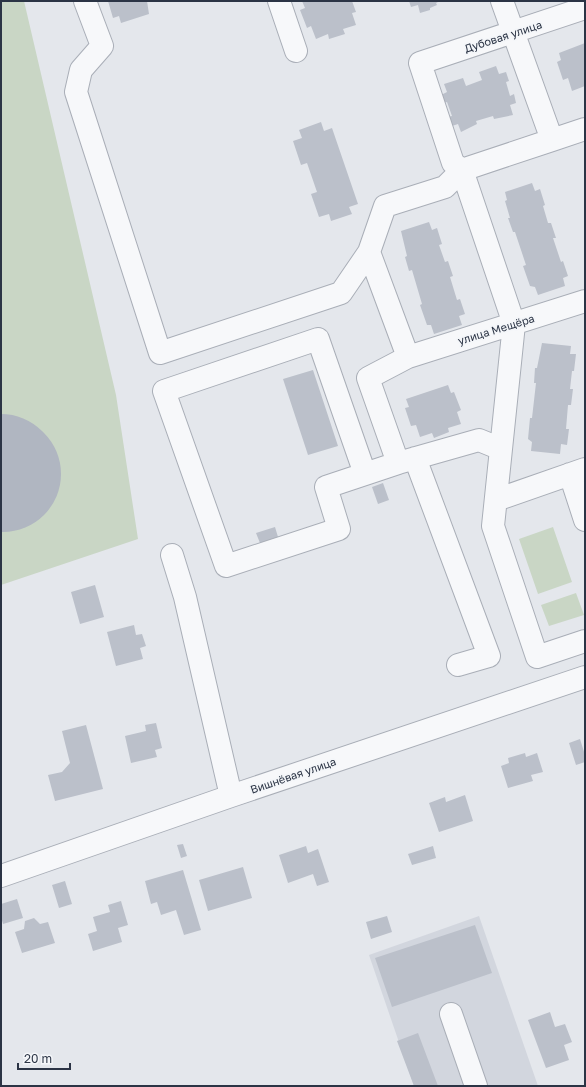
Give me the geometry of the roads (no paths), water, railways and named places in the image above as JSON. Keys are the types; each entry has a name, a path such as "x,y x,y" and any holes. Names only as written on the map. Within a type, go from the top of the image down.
{"street":[{"path":"85,1 102,46 81,70 76,92 160,353 342,293 369,252 385,206 445,187 462,170 585,129"},
{"path":"279,1 296,51"},
{"path":"502,1 552,140"},
{"name":"Дубовая улица","path":"462,170 453,163 420,63 585,8"},
{"path":"462,170 514,324 494,526 538,657 585,641"},
{"path":"369,252 408,357"},
{"name":"улица Мещёра","path":"406,460 368,378 408,357 585,301"},
{"path":"365,474 318,339 164,391 226,566 340,529 326,487 365,474 406,460 478,440 501,449"},
{"path":"406,460 489,656 458,665"},
{"path":"496,500 577,472 585,520"},
{"path":"172,555 185,597 231,796"},
{"name":"Вишнёвая улица","path":"1,876 231,796 585,677"},
{"path":"451,1014 476,1086"}]}
